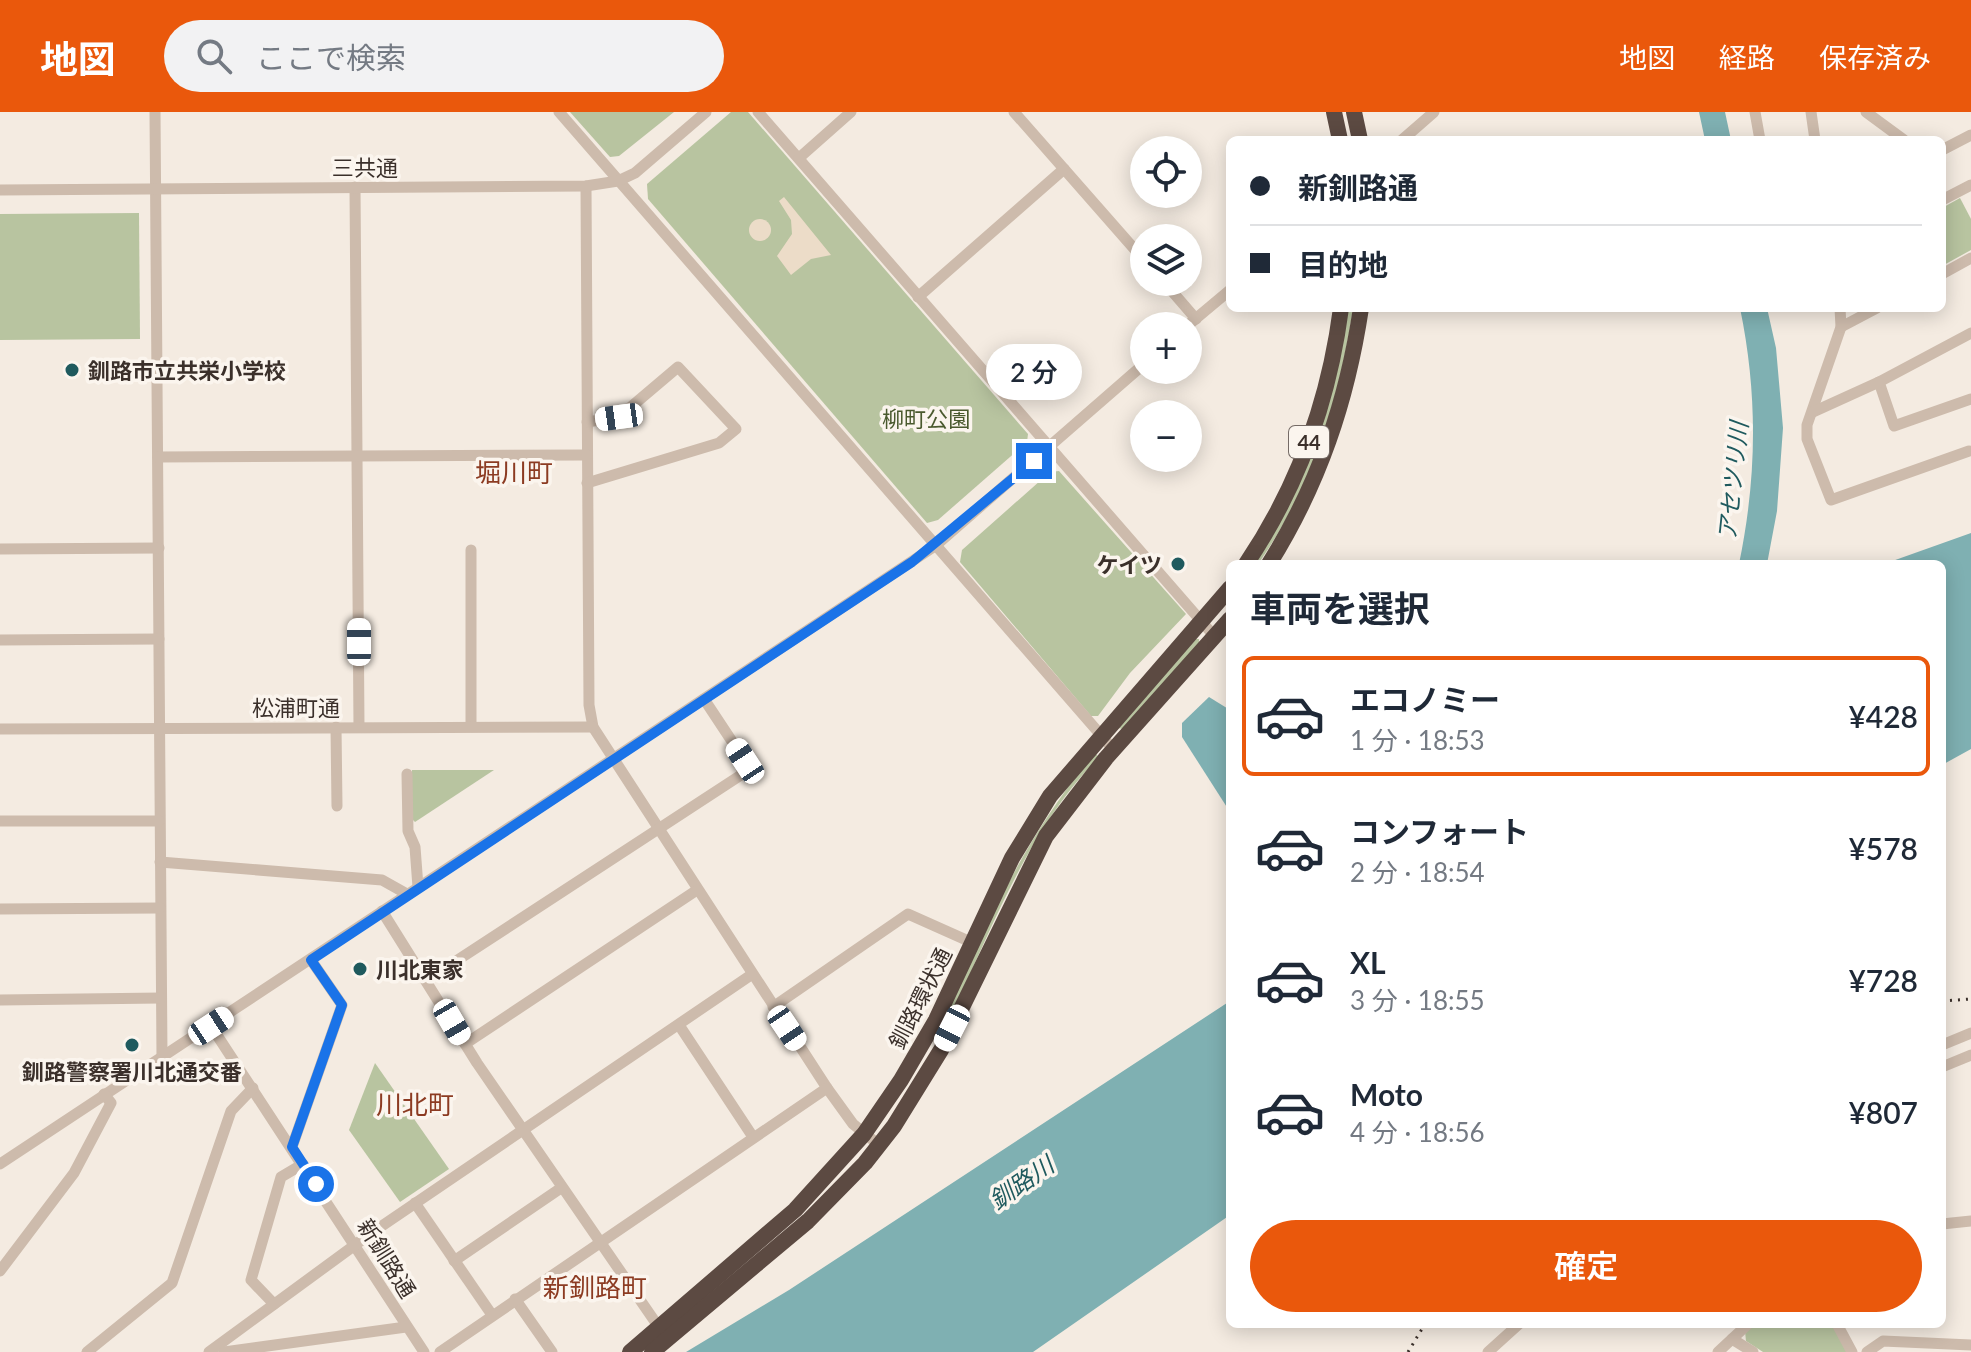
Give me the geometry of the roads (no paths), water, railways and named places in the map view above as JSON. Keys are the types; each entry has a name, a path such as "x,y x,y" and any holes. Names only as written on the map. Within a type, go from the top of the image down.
{"highway":[{"path":"1334,112 1339,136"},
{"path":"1354,112 1359,136"},
{"name":"44","path":"1249,560 1268,532 1305,455 1331,367 1340,312"},
{"name":"44","path":"1271,560 1328,447 1351,371 1360,312"},
{"name":"釧路環状通","path":"630,1352 795,1210 864,1134 901,1080 936,1020 1030,827 1050,796 1226,593"},
{"name":"釧路環状通","path":"652,1352 808,1221 879,1145 941,1050 1046,836 1113,749 1226,624"}],"street":[{"path":"155,112 162,1057"},
{"path":"559,112 1113,749"},
{"name":"三共通","path":"0,190 586,186 618,181 635,173 706,112"},
{"path":"758,112 1215,637"},
{"path":"799,158 851,112"},
{"path":"1014,112 1130,244"},
{"path":"1407,136 1434,112"},
{"path":"1755,112 1759,136"},
{"path":"1811,112 1814,136"},
{"path":"1866,112 1899,136"},
{"path":"1946,148 1971,135"},
{"path":"918,297 1064,169"},
{"path":"1946,198 1971,185"},
{"path":"586,186 589,705 593,727 827,1088 864,1134 879,1145"},
{"path":"355,187 359,726"},
{"path":"1946,272 1971,258"},
{"path":"1202,313 1226,293"},
{"path":"1840,312 1841,327 1807,425 1807,439 1831,500 1969,451"},
{"path":"1841,327 1869,312"},
{"path":"1813,412 1879,382 1971,333"},
{"path":"587,422 619,417 678,367 736,429 719,443 587,483"},
{"path":"0,1164 935,546 1130,376"},
{"path":"1879,382 1894,426 1971,399"},
{"path":"158,457 587,455"},
{"path":"0,549 159,548"},
{"path":"471,550 471,726"},
{"path":"0,640 159,639"},
{"path":"427,980 741,775 745,761 704,699"},
{"path":"336,727 337,806"},
{"name":"松浦町通","path":"0,729 593,727"},
{"path":"407,774 408,831 415,847 412,890"},
{"path":"0,821 159,821"},
{"path":"160,862 382,880 412,890"},
{"path":"465,1044 697,890"},
{"path":"0,909 160,908"},
{"path":"382,911 521,1129 658,1326"},
{"path":"773,1007 908,914 973,943"},
{"path":"292,1147 342,1005 311,960"},
{"path":"209,1352 521,1129 751,975"},
{"path":"0,1000 161,998"},
{"path":"679,1025 753,1137"},
{"name":"新釧路通","path":"211,1026 424,1352"},
{"path":"1946,1043 1971,1033"},
{"path":"1946,1065 1971,1055"},
{"path":"87,1352 172,1283 231,1111 253,1088"},
{"path":"440,1352 827,1088"},
{"path":"0,1271 74,1173 111,1103 104,1094"},
{"path":"274,1304 251,1280 281,1177 303,1164"},
{"path":"454,1261 561,1188"},
{"path":"415,1203 492,1315"},
{"path":"1946,1224 1971,1221"},
{"path":"515,1299 552,1352"},
{"path":"232,1351 406,1327"},
{"path":"1488,1352 1515,1328"},
{"path":"1718,1352 1744,1328"},
{"path":"1839,1328 1852,1352"},
{"path":"1732,1339 1753,1352"},
{"path":"1867,1352 1883,1341 1971,1345"}],"water":[{"path":"1699,112 1725,112 1730,136 1704,136"},
{"path":"1741,312 1768,312 1776,348 1783,428 1777,511 1768,560 1740,560 1749,500 1753,436 1746,340"},
{"path":"1971,533 1971,749 1946,763 1946,560 1895,560"},
{"path":"1209,697 1226,708 1226,806 1182,737 1182,723"},
{"name":"釧路川","path":"1226,1004 1226,1218 1033,1352 686,1352 789,1290"}],"railway":[{"path":"1946,1001 1971,999"},
{"path":"1408,1352 1423,1328"}],"place":[{"name":"釧路市立共栄小学校","path":"72,370"},
{"name":"ケイツ","path":"1178,564"},
{"name":"川北東家","path":"360,969"},
{"name":"釧路警察署川北通交番","path":"132,1045"}],"district":[{"name":"堀川町","path":"514,472"},
{"name":"川北町","path":"415,1104"},
{"name":"新釧路町","path":"595,1287"}],"park label":[{"name":"柳町公園","path":"926,418"}],"water label":[{"name":"アセツリ川","path":"1732,481"}]}
